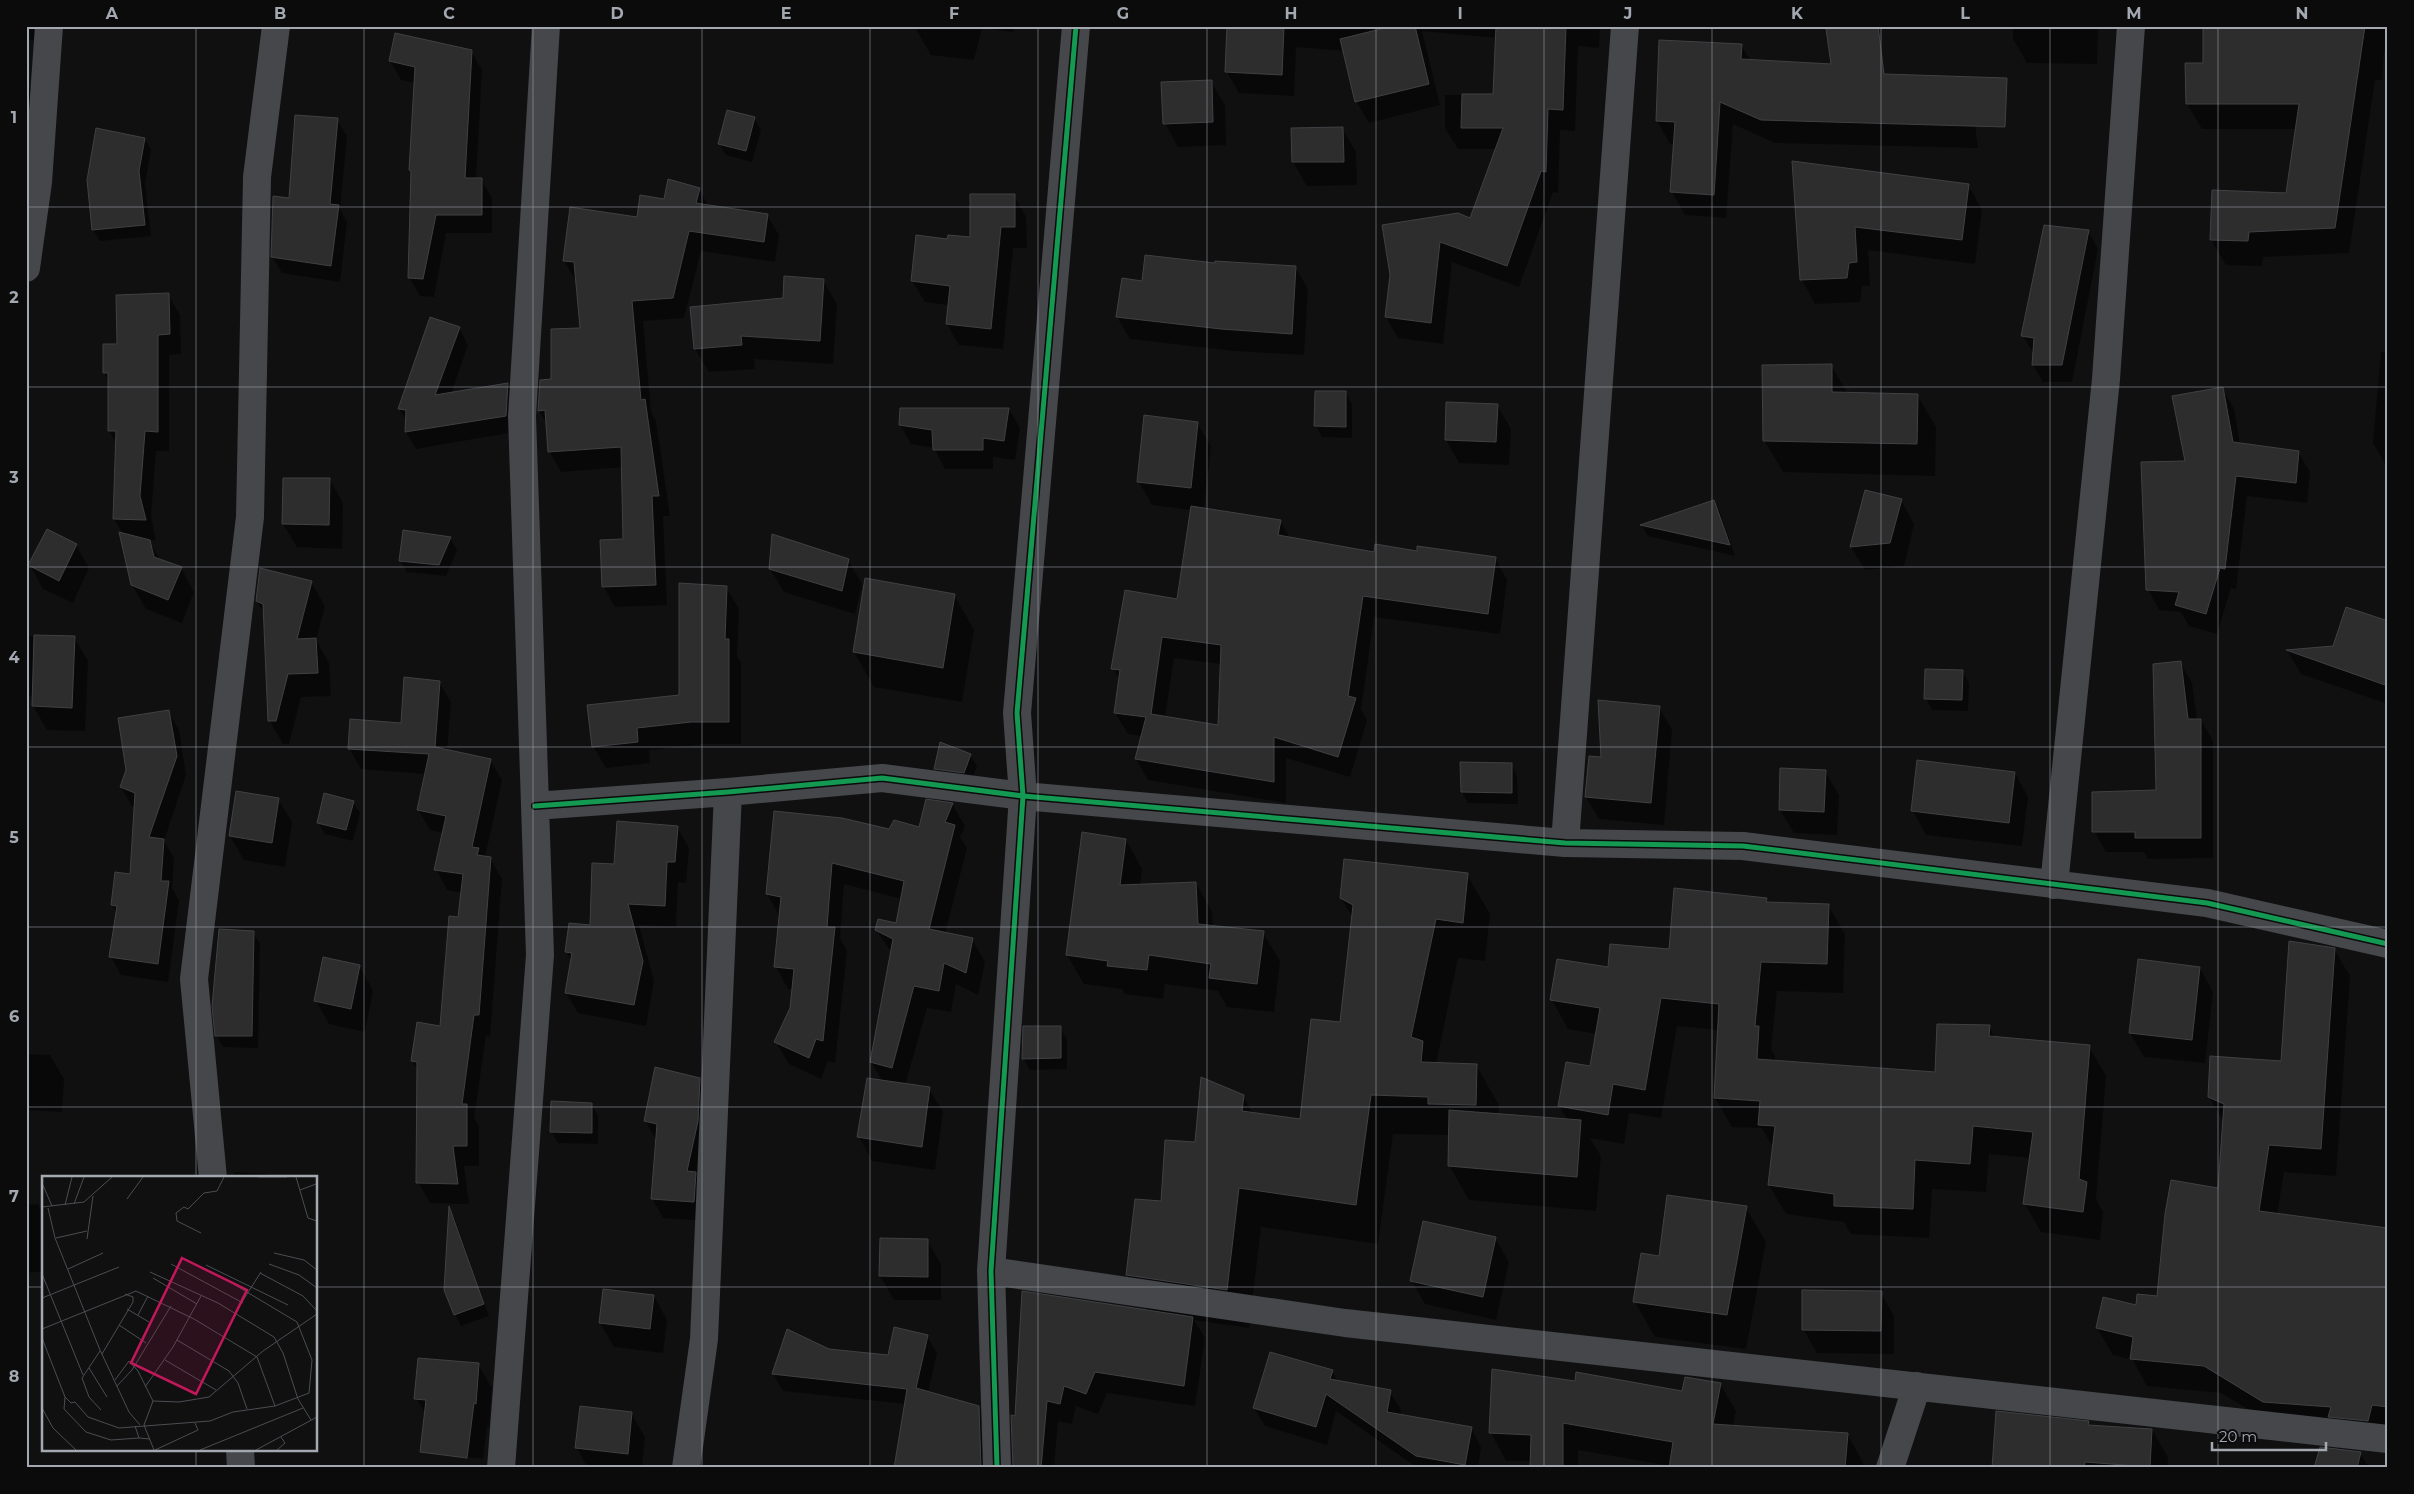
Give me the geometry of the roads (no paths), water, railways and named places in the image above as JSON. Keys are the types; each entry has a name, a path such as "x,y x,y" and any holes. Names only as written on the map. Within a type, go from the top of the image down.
{"street":[{"path":"26,268 38,182 49,26"},
{"path":"213,1176 194,979 250,517 257,177 276,26"},
{"path":"501,1468 540,955 522,416 546,26"},
{"path":"997,1468 991,1271 1023,796 1017,713 1076,26"},
{"path":"1564,843 1625,26"},
{"path":"2054,885 2106,379 2131,26"},
{"path":"534,806 728,792 882,778 1023,796 1564,843 1743,846 2206,903 2388,944"},
{"path":"686,1468 704,1339 728,792"},
{"path":"991,1271 1346,1323 2388,1440"},
{"path":"1890,1468 1917,1386"},
{"path":"240,1452 242,1468"}]}
